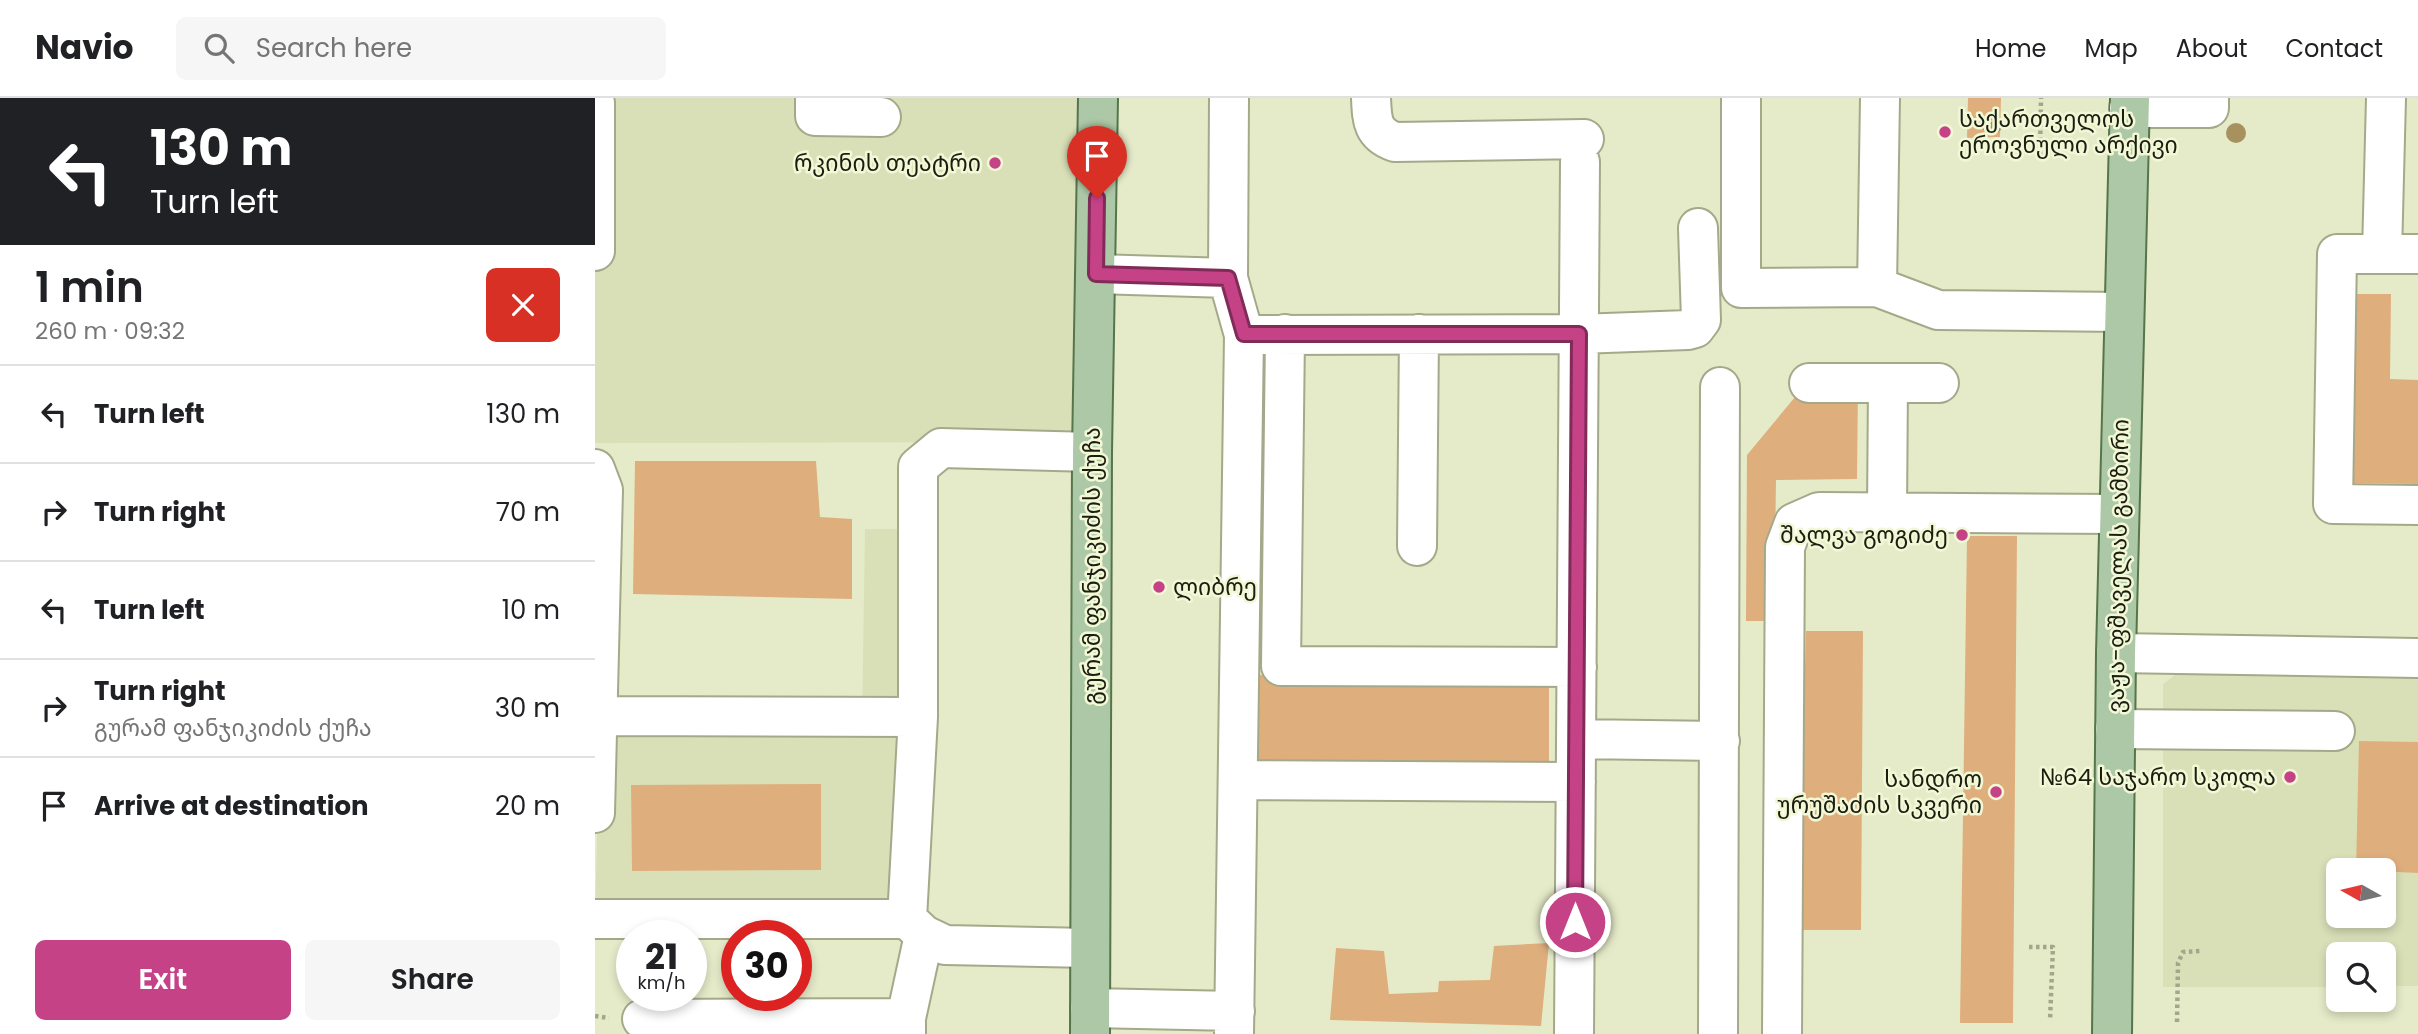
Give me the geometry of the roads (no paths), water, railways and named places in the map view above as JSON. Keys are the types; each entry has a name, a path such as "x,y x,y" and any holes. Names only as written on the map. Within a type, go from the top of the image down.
{"main road":[{"name":"გურამ ფანჯიკიძის ქუჩა","path":"1090,1021 1092,452 1098,98"},
{"name":"ვაჟა-ფშაველას გამზირი","path":"2112,1034 2116,653 2129,103"}],"street":[{"path":"815,98 815,116 881,117"},
{"path":"1090,1021 1235,1023 1244,334 1228,278 1229,98"},
{"path":"1371,98 1372,123 1381,137 1395,142 1582,150 1574,1034"},
{"path":"1741,98 1741,288 1877,287 1938,310 2123,312"},
{"path":"1877,287 1879,98"},
{"path":"2129,103 2209,108 2209,98"},
{"path":"2386,98 2400,254 2337,254 2333,504 2418,505"},
{"path":"595,103 595,251"},
{"path":"1244,334 1579,334 1695,328 1701,320 1702,310 1698,228"},
{"path":"1096,274 1228,278"},
{"path":"1285,334 1281,666 1577,667"},
{"path":"1417,546 1419,334"},
{"path":"1809,383 1939,383"},
{"path":"1887,513 1888,383"},
{"path":"1718,1034 1720,387"},
{"path":"642,1019 906,1026 915,927 918,467 941,449 1092,452"},
{"path":"595,470 603,490 595,813"},
{"path":"1782,1034 1785,547 1794,523 1819,512 2119,514"},
{"path":"2116,653 2418,658"},
{"path":"598,716 918,717"},
{"path":"2115,729 2335,731"},
{"path":"1576,739 1720,741"},
{"path":"1238,780 1576,782"},
{"path":"595,919 915,927 945,945 1090,948"}],"place":[{"name":"საქართველოს ეროვნული არქივი","path":"1945,132"},
{"name":"რკინის თეატრი","path":"995,163"},
{"name":"შალვა გოგიძე","path":"1962,535"},
{"name":"ლიბრე","path":"1159,587"},
{"name":"№64 საჯარო სკოლა","path":"2290,777"},
{"name":"სანდრო ურუშაძის სკვერი","path":"1996,792"}]}
